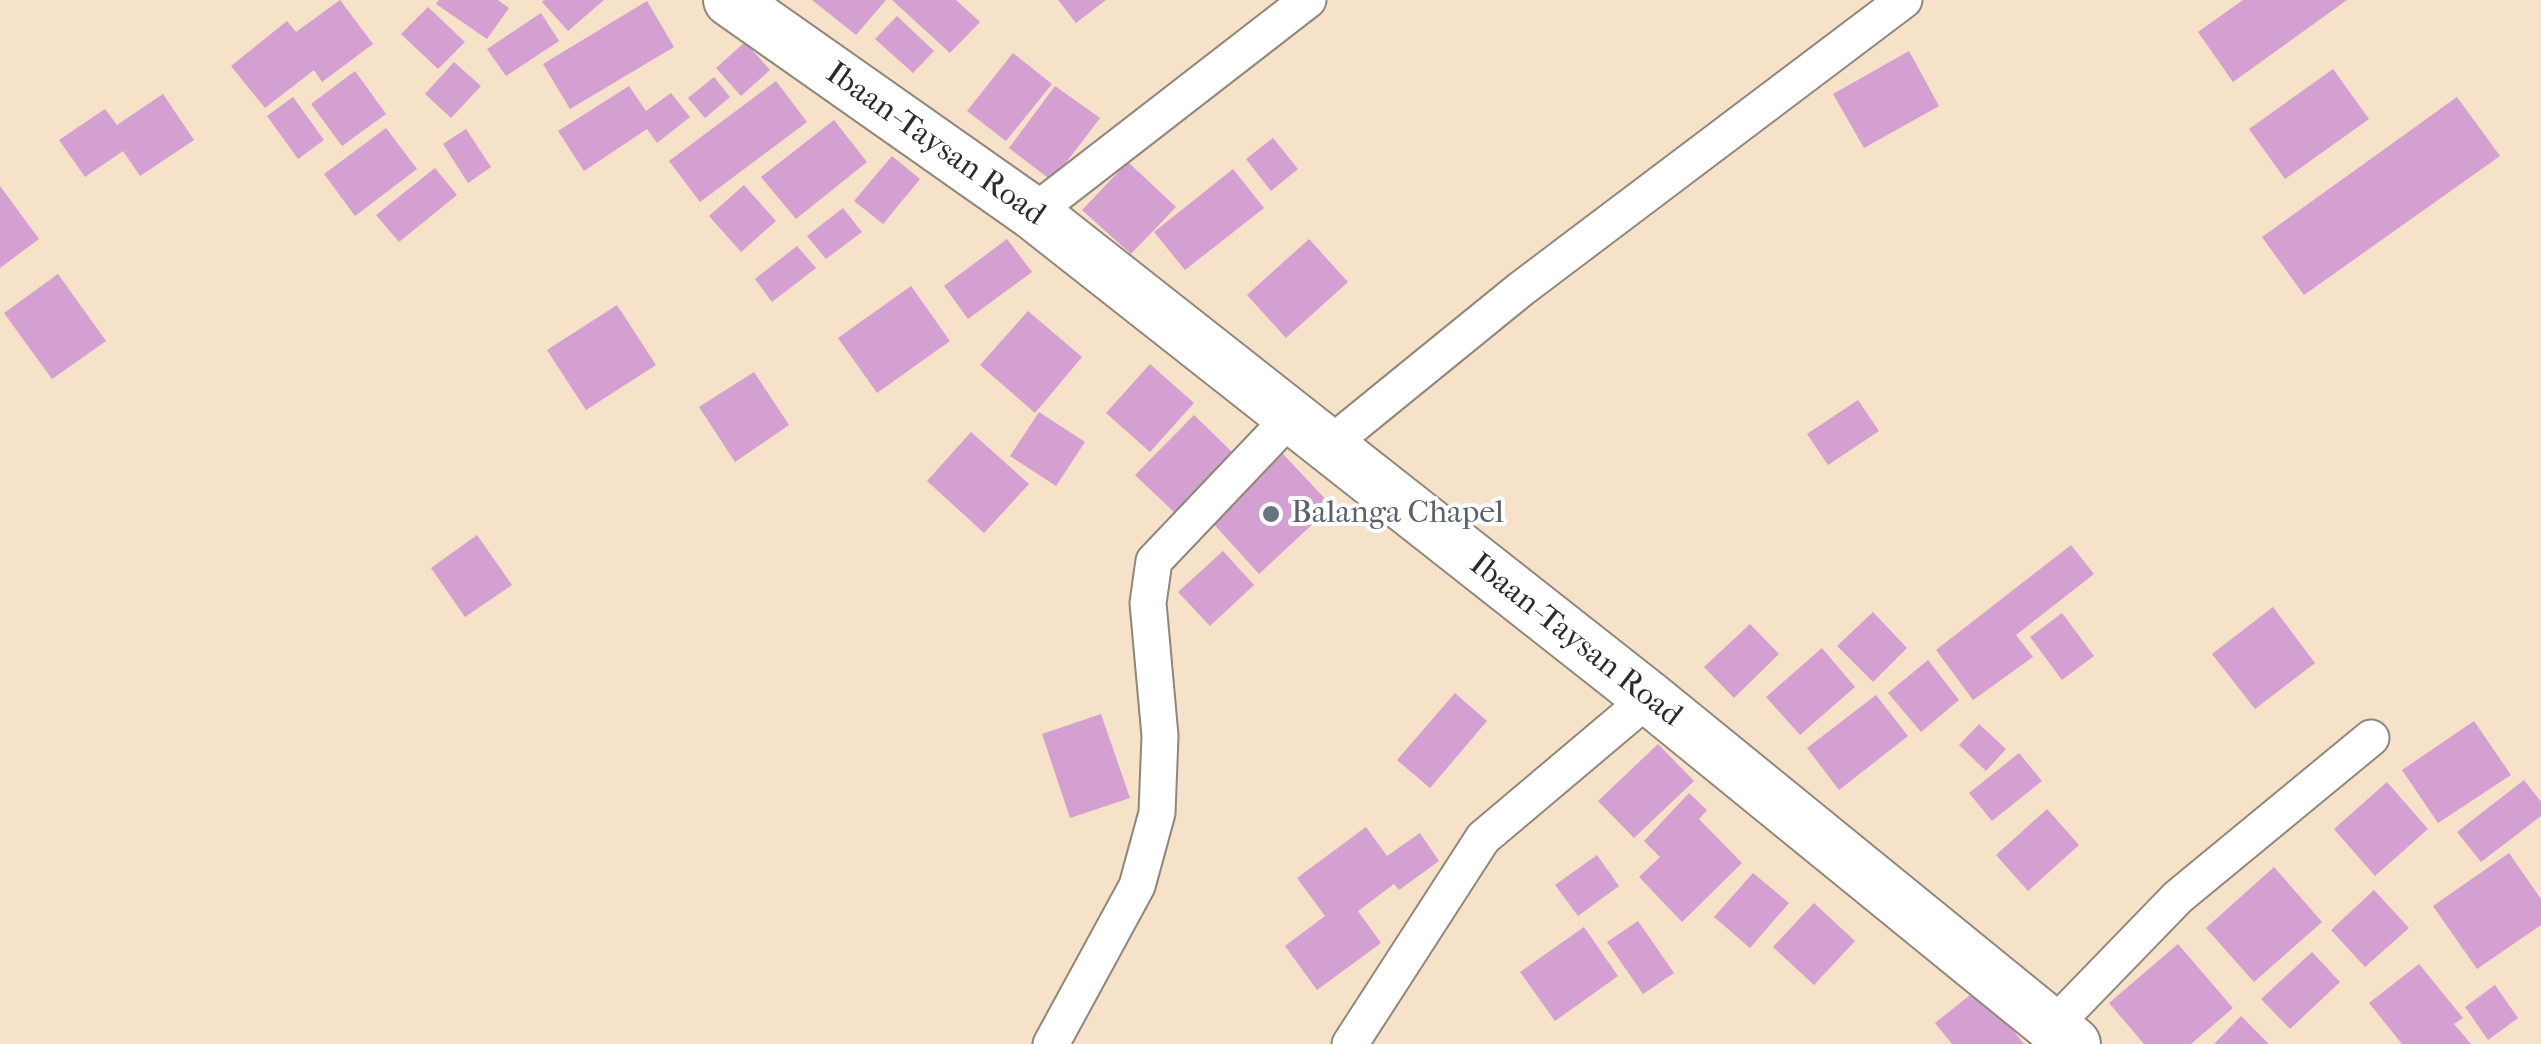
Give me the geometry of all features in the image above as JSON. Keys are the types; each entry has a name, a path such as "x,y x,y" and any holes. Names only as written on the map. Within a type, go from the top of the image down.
{"main road":[{"name":"Ibaan-Taysan Road","path":"730,0 1033,214 1648,698 2063,1035"}],"street":[{"path":"1033,214 1308,0"},
{"path":"1051,1044 1137,886 1158,812 1160,736 1148,603 1154,561 1310,432 1521,289 1904,0"},
{"path":"1350,1044 1483,838 1648,698"},
{"path":"2063,1035 2178,897 2372,738"}],"building":[{"path":"340,0 373,44 322,82 314,70 265,108 231,66 287,21 296,32"},
{"path":"439,0 498,0 509,8 487,39 436,4"},
{"path":"544,0 604,0 568,31"},
{"path":"812,0 886,0 856,35"},
{"path":"892,0 956,0 980,22 950,53"},
{"path":"1058,0 1106,0 1076,23"},
{"path":"2243,0 2347,0 2233,82 2198,32"},
{"path":"647,1 674,47 570,109 543,64"},
{"path":"428,7 465,42 438,69 401,34"},
{"path":"541,13 559,41 506,76 487,49"},
{"path":"897,16 934,51 913,73 875,39"},
{"path":"745,42 770,70 741,96 716,68"},
{"path":"1909,51 1939,106 1864,148 1833,94"},
{"path":"1013,53 1052,84 1006,141 967,111"},
{"path":"454,62 481,86 451,118 425,94"},
{"path":"2333,69 2369,119 2285,179 2249,129"},
{"path":"355,71 386,114 342,146 311,104"},
{"path":"714,77 730,97 705,118 688,98"},
{"path":"776,81 807,122 700,202 669,161"},
{"path":"629,86 646,111 671,93 690,117 657,143 647,129 584,171 558,131"},
{"path":"1055,86 1100,118 1052,181 1009,148"},
{"path":"163,94 194,140 140,176 123,151 85,177 59,140 105,109 117,125"},
{"path":"293,97 324,140 298,159 267,116"},
{"path":"2457,97 2500,156 2304,295 2262,237"},
{"path":"834,120 867,162 796,219 761,177"},
{"path":"386,128 417,169 355,216 324,174"},
{"path":"466,129 491,167 468,183 443,144"},
{"path":"1273,138 1298,169 1271,191 1246,159"},
{"path":"892,156 920,179 883,224 854,201"},
{"path":"1128,162 1176,207 1131,254 1082,210"},
{"path":"435,168 457,195 399,242 376,215"},
{"path":"1233,169 1264,208 1185,270 1154,232"},
{"path":"744,185 776,221 741,252 709,216"},
{"path":"0,186 39,239 0,268"},
{"path":"843,208 862,232 826,259 807,236"},
{"path":"1007,239 1032,272 968,319 944,286"},
{"path":"1309,239 1348,282 1286,338 1247,295"},
{"path":"797,246 816,268 772,302 755,279"},
{"path":"58,274 106,341 52,379 4,313"},
{"path":"911,286 950,341 877,393 838,338"},
{"path":"617,305 656,365 586,410 547,350"},
{"path":"1028,311 1082,357 1035,413 980,365"},
{"path":"1150,364 1194,403 1150,452 1106,413"},
{"path":"754,372 789,425 735,462 699,407"},
{"path":"1858,400 1879,431 1828,465 1807,434"},
{"path":"1039,412 1085,442 1056,486 1010,456"},
{"path":"1194,415 1233,453 1175,513 1135,475"},
{"path":"971,432 1029,484 984,533 927,481"},
{"name":"Balanga Chapel","path":"1283,454 1332,506 1259,574 1211,521"},
{"path":"477,535 512,585 465,617 431,568"},
{"path":"2071,545 2094,574 2016,635 2033,657 1973,700 1936,650"},
{"path":"1223,551 1254,585 1210,626 1178,592"},
{"path":"2273,607 2315,663 2255,709 2212,654"},
{"path":"1873,612 1907,648 1873,682 1837,646"},
{"path":"2062,613 2094,656 2062,680 2030,637"},
{"path":"1750,624 1779,654 1734,698 1704,667"},
{"path":"1822,648 1855,687 1800,735 1766,697"},
{"path":"1928,660 1959,700 1921,732 1888,693"},
{"path":"1455,693 1487,721 1430,788 1397,760"},
{"path":"1876,695 1908,736 1839,790 1807,748"},
{"path":"1101,714 1130,798 1070,818 1042,734"},
{"path":"2474,721 2511,775 2438,823 2402,770"},
{"path":"1979,724 2006,749 1986,771 1959,745"},
{"path":"1658,744 1694,781 1634,838 1598,801"},
{"path":"2019,753 2042,781 1992,821 1969,793"},
{"path":"2524,780 2541,802 2541,816 2481,862 2457,832"},
{"path":"2387,782 2428,829 2375,876 2334,829"},
{"path":"1689,793 1707,810 1699,819 1742,863 1682,922 1639,877 1660,857 1644,841"},
{"path":"2047,809 2079,845 2028,891 1996,855"},
{"path":"1366,827 1387,856 1420,833 1439,861 1399,890 1394,884 1358,911 1381,943 1317,990 1285,946 1325,916 1297,878"},
{"path":"2509,853 2541,899 2541,925 2477,969 2433,906"},
{"path":"1597,855 1619,886 1578,916 1555,885"},
{"path":"2274,867 2322,922 2254,982 2206,928"},
{"path":"1753,873 1789,903 1750,948 1714,917"},
{"path":"2374,890 2409,928 2365,967 2331,930"},
{"path":"1814,903 1855,941 1814,985 1773,947"},
{"path":"1638,921 1674,973 1643,994 1607,942"},
{"path":"1584,927 1618,976 1555,1021 1520,972"},
{"path":"2178,944 2233,1008 2191,1044 2144,1044 2109,1003"},
{"path":"2312,952 2340,982 2290,1029 2261,999"},
{"path":"2419,964 2463,1018 2454,1024 2471,1044 2402,1044 2369,1003"},
{"path":"2495,985 2518,1018 2488,1040 2465,1007"},
{"path":"1979,988 2024,1044 1952,1044 1935,1023"},
{"path":"2241,1016 2269,1044 2214,1044"}],"place":[{"name":"Balanga Chapel","path":"1271,514"}]}
